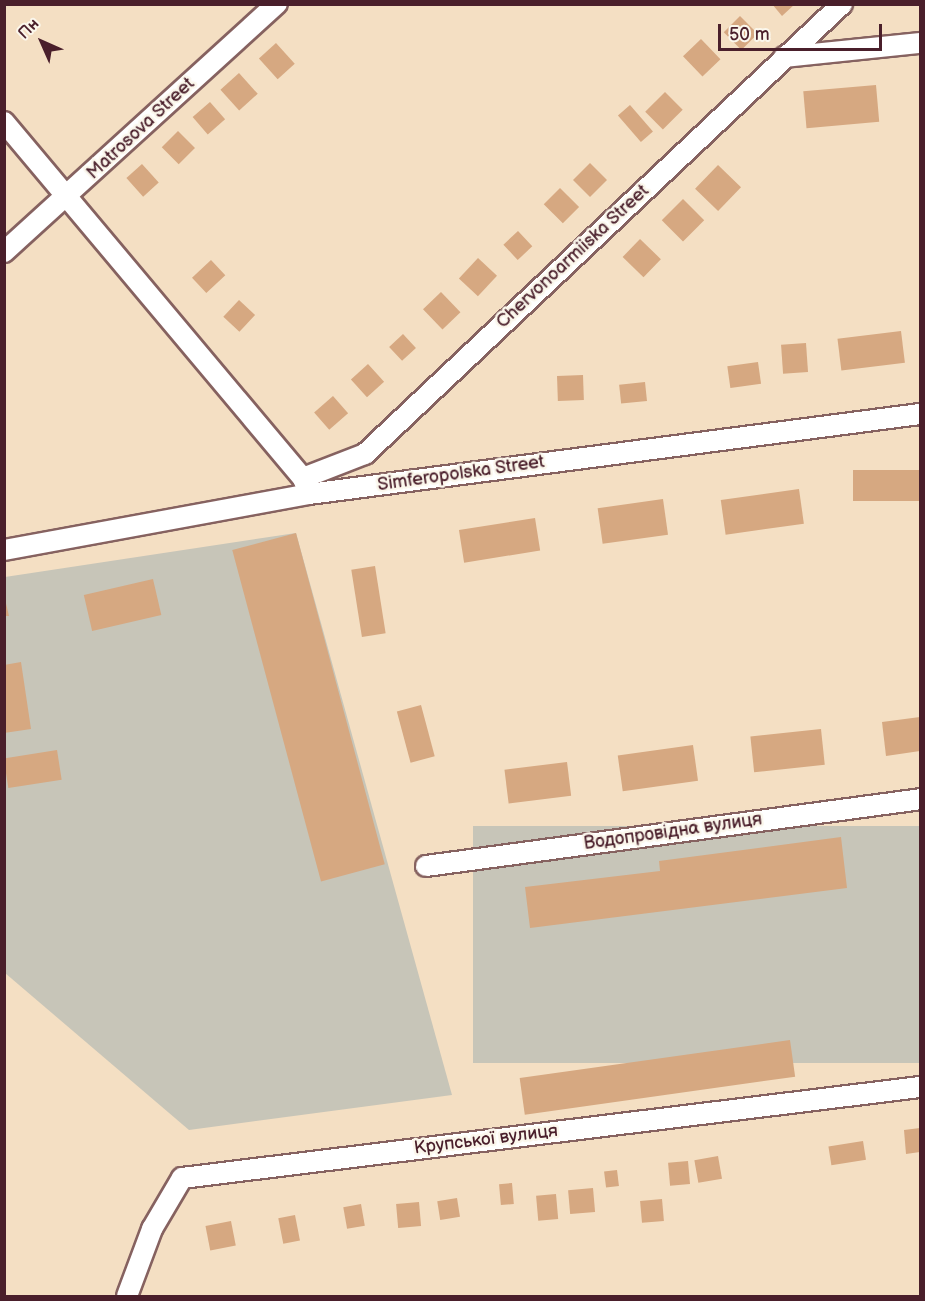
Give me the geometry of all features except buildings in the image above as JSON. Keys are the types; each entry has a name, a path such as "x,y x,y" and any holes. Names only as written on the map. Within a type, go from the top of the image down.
{"street":[{"name":"Matrosova Street","path":"4,252 277,4"},
{"name":"Chervonoarmiiska Street","path":"306,486 365,454 842,4"},
{"path":"784,57 921,44"},
{"path":"4,122 306,486"},
{"name":"Simferopolska Street","path":"4,550 306,486 921,414"},
{"name":"Водопровідна вулиця","path":"426,866 921,799"},
{"name":"Крупської вулиця","path":"127,1296 153,1229 182,1178 921,1087"}],"shaded area":[{"path":"296,533 452,1095 189,1130 5,973 5,577"},
{"path":"473,826 920,826 920,1063 473,1063"}]}
